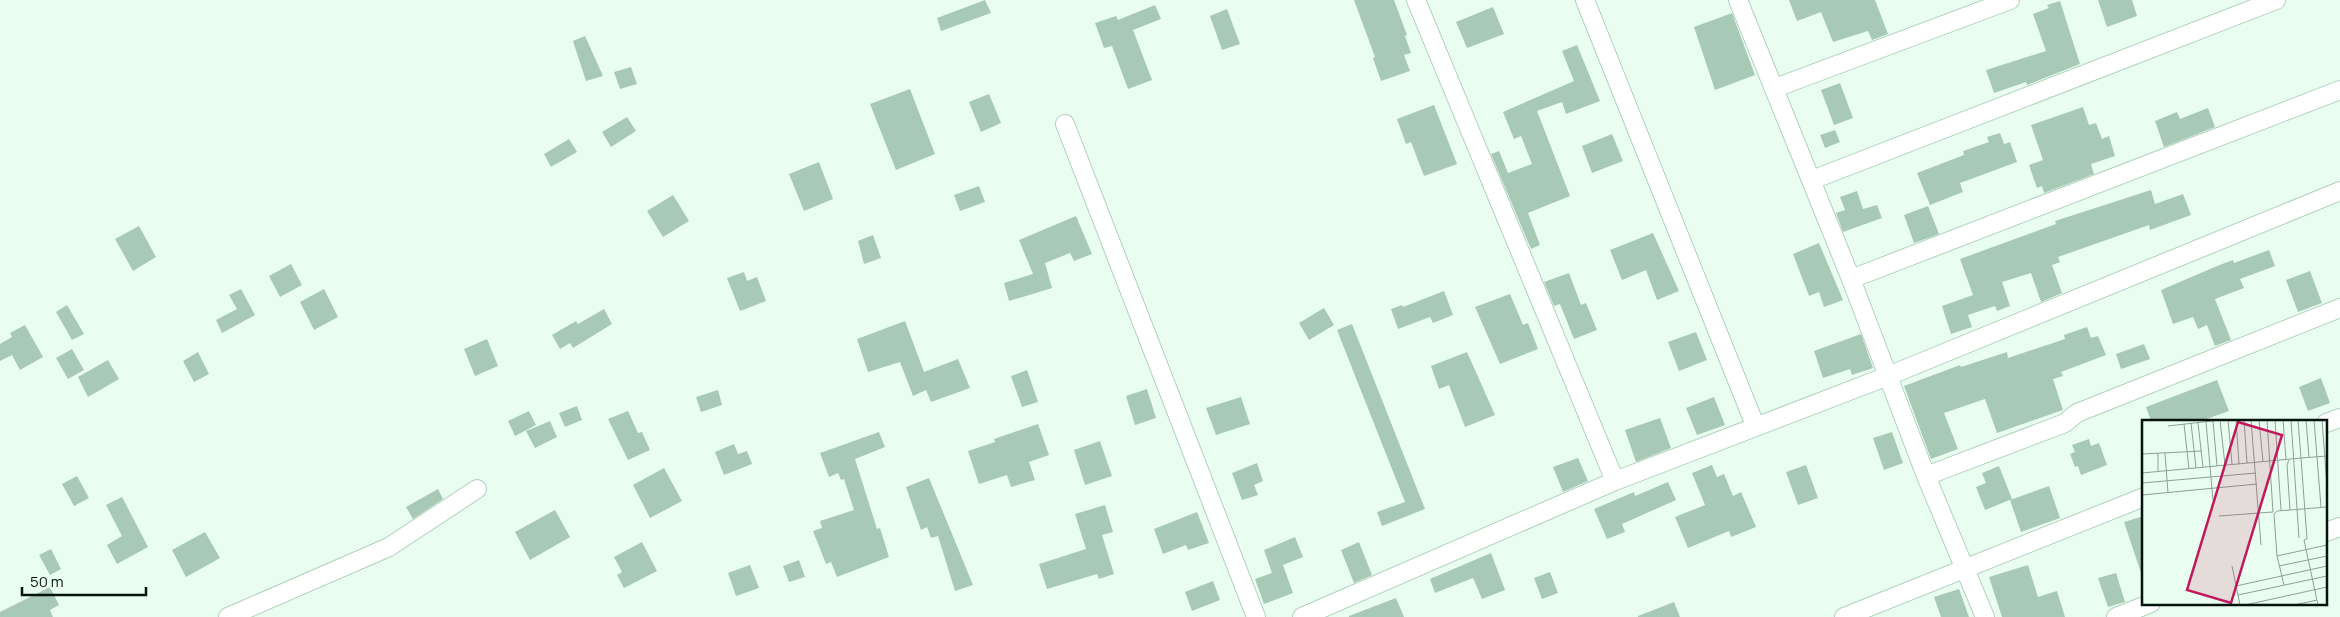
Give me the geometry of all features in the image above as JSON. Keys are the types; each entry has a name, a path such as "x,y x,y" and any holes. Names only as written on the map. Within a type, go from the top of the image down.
{"street":[{"path":"1416,0 1615,480"},
{"path":"1585,0 1755,425"},
{"path":"1738,0 1812,180 1926,476 1985,617"},
{"path":"1775,88 2010,0"},
{"path":"1812,180 2276,0"},
{"path":"1851,279 2340,90"},
{"path":"1065,124 1256,617"},
{"path":"1302,617 1615,480 1755,425 1888,376 2340,191"},
{"path":"1926,476 2066,423 2076,413 2340,308"},
{"path":"2328,422 2340,418"},
{"path":"234,616 389,547 477,489"},
{"path":"1844,617 2142,498"},
{"path":"2328,531 2340,527"},
{"path":"2116,617 2148,604"}],"building":[{"path":"985,0 991,13 941,31 937,18"},
{"path":"1354,0 1394,0 1407,35 1405,36 1411,53 1404,55 1410,71 1381,81 1373,58 1375,57"},
{"path":"1789,0 1875,0 1888,34 1872,40 1868,31 1833,42 1821,12 1797,21"},
{"path":"2098,0 2132,0 2137,16 2107,27"},
{"path":"2060,1 2080,64 2027,85 2026,82 1994,93 1986,70 2046,51 2033,14 2049,8 2047,5"},
{"path":"1155,5 1161,19 1133,30 1152,80 1128,89 1112,46 1104,48 1095,23 1116,16 1118,20"},
{"path":"1493,7 1504,34 1467,48 1456,22"},
{"path":"1227,9 1240,44 1222,50 1210,16"},
{"path":"1732,13 1755,75 1715,90 1694,27"},
{"path":"585,36 603,76 586,81 573,41"},
{"path":"1577,45 1600,101 1566,114 1562,102 1537,111 1570,196 1528,213 1540,245 1531,249 1491,154 1499,151 1508,173 1532,164 1521,136 1514,139 1503,112 1574,81 1562,51"},
{"path":"631,67 637,84 620,89 614,72"},
{"path":"1840,83 1853,118 1834,125 1821,90"},
{"path":"910,89 935,154 896,170 870,104"},
{"path":"989,94 1001,123 981,132 969,102"},
{"path":"1434,105 1457,164 1424,176 1411,142 1406,144 1397,119"},
{"path":"2083,107 2089,125 2096,123 2102,139 2109,136 2115,156 2091,164 2094,174 2044,193 2042,186 2037,188 2029,165 2043,160 2031,125"},
{"path":"2208,108 2215,127 2164,147 2155,121 2177,112 2180,119"},
{"path":"627,117 636,131 611,147 602,132"},
{"path":"1835,130 1840,142 1825,148 1820,135"},
{"path":"2000,133 2004,144 2010,142 2017,162 1960,183 1963,192 1930,205 1917,173 1964,155 1963,151 1989,142 1987,137"},
{"path":"1612,134 1623,161 1592,173 1582,146"},
{"path":"569,139 577,152 551,167 544,154"},
{"path":"819,162 833,199 804,211 789,174"},
{"path":"979,186 985,202 960,211 954,195"},
{"path":"2151,190 2155,204 2183,194 2191,215 2150,230 2149,225 2058,257 2060,262 2052,265 2062,293 2041,302 2031,273 2002,282 2010,306 1997,311 1995,306 1968,315 1972,327 1951,334 1942,306 1973,295 1960,259 2056,224 2055,221"},
{"path":"1857,191 1863,209 1877,205 1882,218 1843,232 1836,213 1845,210 1840,197"},
{"path":"673,195 689,221 663,237 647,211"},
{"path":"1928,206 1939,234 1914,243 1904,215"},
{"path":"1076,216 1092,254 1074,261 1070,253 1045,263 1052,288 1009,301 1004,283 1033,274 1019,240"},
{"path":"139,226 156,257 133,271 115,239"},
{"path":"1653,233 1679,291 1657,300 1646,270 1622,280 1610,250"},
{"path":"873,235 881,258 864,264 858,241"},
{"path":"1819,243 1843,300 1824,307 1819,292 1809,296 1793,254"},
{"path":"2269,250 2275,266 2240,279 2244,288 2215,299 2231,340 2215,346 2207,325 2198,329 2193,317 2173,324 2161,290 2233,260 2234,263"},
{"path":"291,264 302,285 280,297 269,276"},
{"path":"2310,271 2322,303 2298,312 2286,280"},
{"path":"744,272 747,281 757,277 766,301 740,311 727,278"},
{"path":"1569,273 1581,305 1586,303 1597,330 1574,339 1560,304 1554,306 1544,282"},
{"path":"241,289 255,315 222,333 216,320 237,309 229,295"},
{"path":"324,289 338,317 314,330 300,302"},
{"path":"1444,291 1453,315 1433,323 1430,317 1398,329 1391,309 1402,305 1403,307"},
{"path":"1510,294 1523,325 1528,323 1538,349 1500,364 1475,307"},
{"path":"67,305 84,334 72,340 56,312"},
{"path":"1324,308 1334,325 1309,340 1299,323"},
{"path":"604,309 612,324 573,348 570,343 560,349 552,335 576,321 578,324"},
{"path":"905,321 924,372 958,359 970,388 931,402 926,390 913,396 900,362 868,372 857,339"},
{"path":"1352,324 1425,509 1382,526 1377,512 1405,502 1337,330"},
{"path":"25,325 43,357 20,370 12,355 0,361 0,344 12,337 10,333"},
{"path":"2087,327 2091,338 2098,336 2106,355 2061,372 2063,376 2053,379 2063,410 1997,433 1985,399 1944,413 1958,449 1931,459 1904,386 1960,365 1961,367 2007,352 2008,358 2065,339 2064,335"},
{"path":"1696,332 1707,360 1679,371 1668,342"},
{"path":"1861,334 1873,368 1852,375 1850,369 1823,378 1814,351"},
{"path":"487,339 498,366 475,376 464,349"},
{"path":"2144,344 2150,359 2121,369 2116,354"},
{"path":"72,349 84,370 68,379 56,358"},
{"path":"198,352 209,374 194,382 183,361"},
{"path":"1467,352 1495,415 1465,427 1449,385 1439,389 1431,366"},
{"path":"108,360 119,379 88,397 78,377"},
{"path":"1027,370 1038,402 1022,407 1011,376"},
{"path":"2321,378 2330,403 2308,411 2299,387"},
{"path":"2217,380 2229,411 2204,420 2151,420 2146,407"},
{"path":"1147,389 1156,418 1135,425 1126,396"},
{"path":"718,390 722,405 701,412 696,397"},
{"path":"1241,397 1250,424 1216,435 1206,408"},
{"path":"1714,397 1725,425 1697,435 1686,408"},
{"path":"577,406 582,420 565,427 559,413"},
{"path":"529,411 536,425 515,436 508,421"},
{"path":"628,411 638,433 642,432 650,450 628,460 608,419"},
{"path":"1660,418 1671,448 1636,462 1625,430"},
{"path":"550,421 557,437 535,448 526,431"},
{"path":"1038,424 1049,455 1029,462 1035,480 1011,487 1007,475 979,484 968,451 995,442 994,439"},
{"path":"879,432 885,447 855,459 877,529 880,528 889,557 837,577 831,562 826,564 813,531 822,528 820,521 854,510 844,479 841,480 838,473 829,477 820,453"},
{"path":"1892,432 1903,463 1884,470 1873,438"},
{"path":"2089,439 2091,446 2099,443 2107,465 2081,475 2078,466 2075,467 2070,454 2075,452 2072,445"},
{"path":"1100,441 1112,476 1085,485 1074,450"},
{"path":"734,444 738,454 747,451 752,464 724,475 715,452"},
{"path":"1578,458 1588,481 1563,492 1553,467"},
{"path":"1257,463 1263,481 1254,485 1258,495 1242,500 1232,473"},
{"path":"1712,465 1717,477 1724,474 1733,496 1741,492 1756,527 1731,537 1729,531 1688,548 1675,517 1705,505 1692,473"},
{"path":"1806,465 1818,498 1798,505 1786,472"},
{"path":"1999,466 2012,499 1985,510 1976,487 1986,483 1982,473"},
{"path":"664,468 682,501 650,518 633,485"},
{"path":"77,476 89,498 74,506 62,484"},
{"path":"929,478 973,585 955,591 938,536 931,538 927,527 921,530 906,487"},
{"path":"1668,482 1676,500 1622,524 1625,532 1607,539 1594,509 1634,492 1635,496"},
{"path":"2049,486 2060,518 2021,532 2010,500"},
{"path":"438,489 443,499 413,519 406,507"},
{"path":"122,497 148,547 117,564 107,545 122,536 106,505"},
{"path":"1105,505 1113,532 1102,535 1114,574 1099,579 1097,574 1047,589 1039,564 1086,549 1075,514"},
{"path":"555,510 570,537 530,560 515,532"},
{"path":"1197,512 1209,543 1188,550 1186,545 1163,554 1154,529"},
{"path":"2142,517 2142,573 2141,573 2124,522"},
{"path":"205,532 220,558 186,577 172,550"},
{"path":"1295,537 1303,557 1283,565 1293,593 1264,604 1255,579 1272,573 1264,550"},
{"path":"642,542 657,571 624,588 617,575 622,572 614,557"},
{"path":"1359,542 1372,575 1354,583 1341,550"},
{"path":"51,549 61,569 50,575 39,555"},
{"path":"1491,553 1505,590 1482,599 1473,578 1435,593 1430,579"},
{"path":"799,560 805,577 789,582 783,566"},
{"path":"750,565 759,588 736,596 728,573"},
{"path":"2028,565 2038,597 2057,591 2065,617 2002,617 1989,577"},
{"path":"1550,572 1558,593 1542,599 1534,578"},
{"path":"2116,573 2125,602 2108,607 2098,578"},
{"path":"1213,581 1220,600 1192,611 1185,592"},
{"path":"50,587 59,605 50,610 53,617 0,617 0,612"},
{"path":"1959,589 1969,617 1941,617 1934,597"},
{"path":"1396,598 1404,617 1349,617 1349,616"},
{"path":"1674,602 1680,617 1638,617 1638,616"}]}
